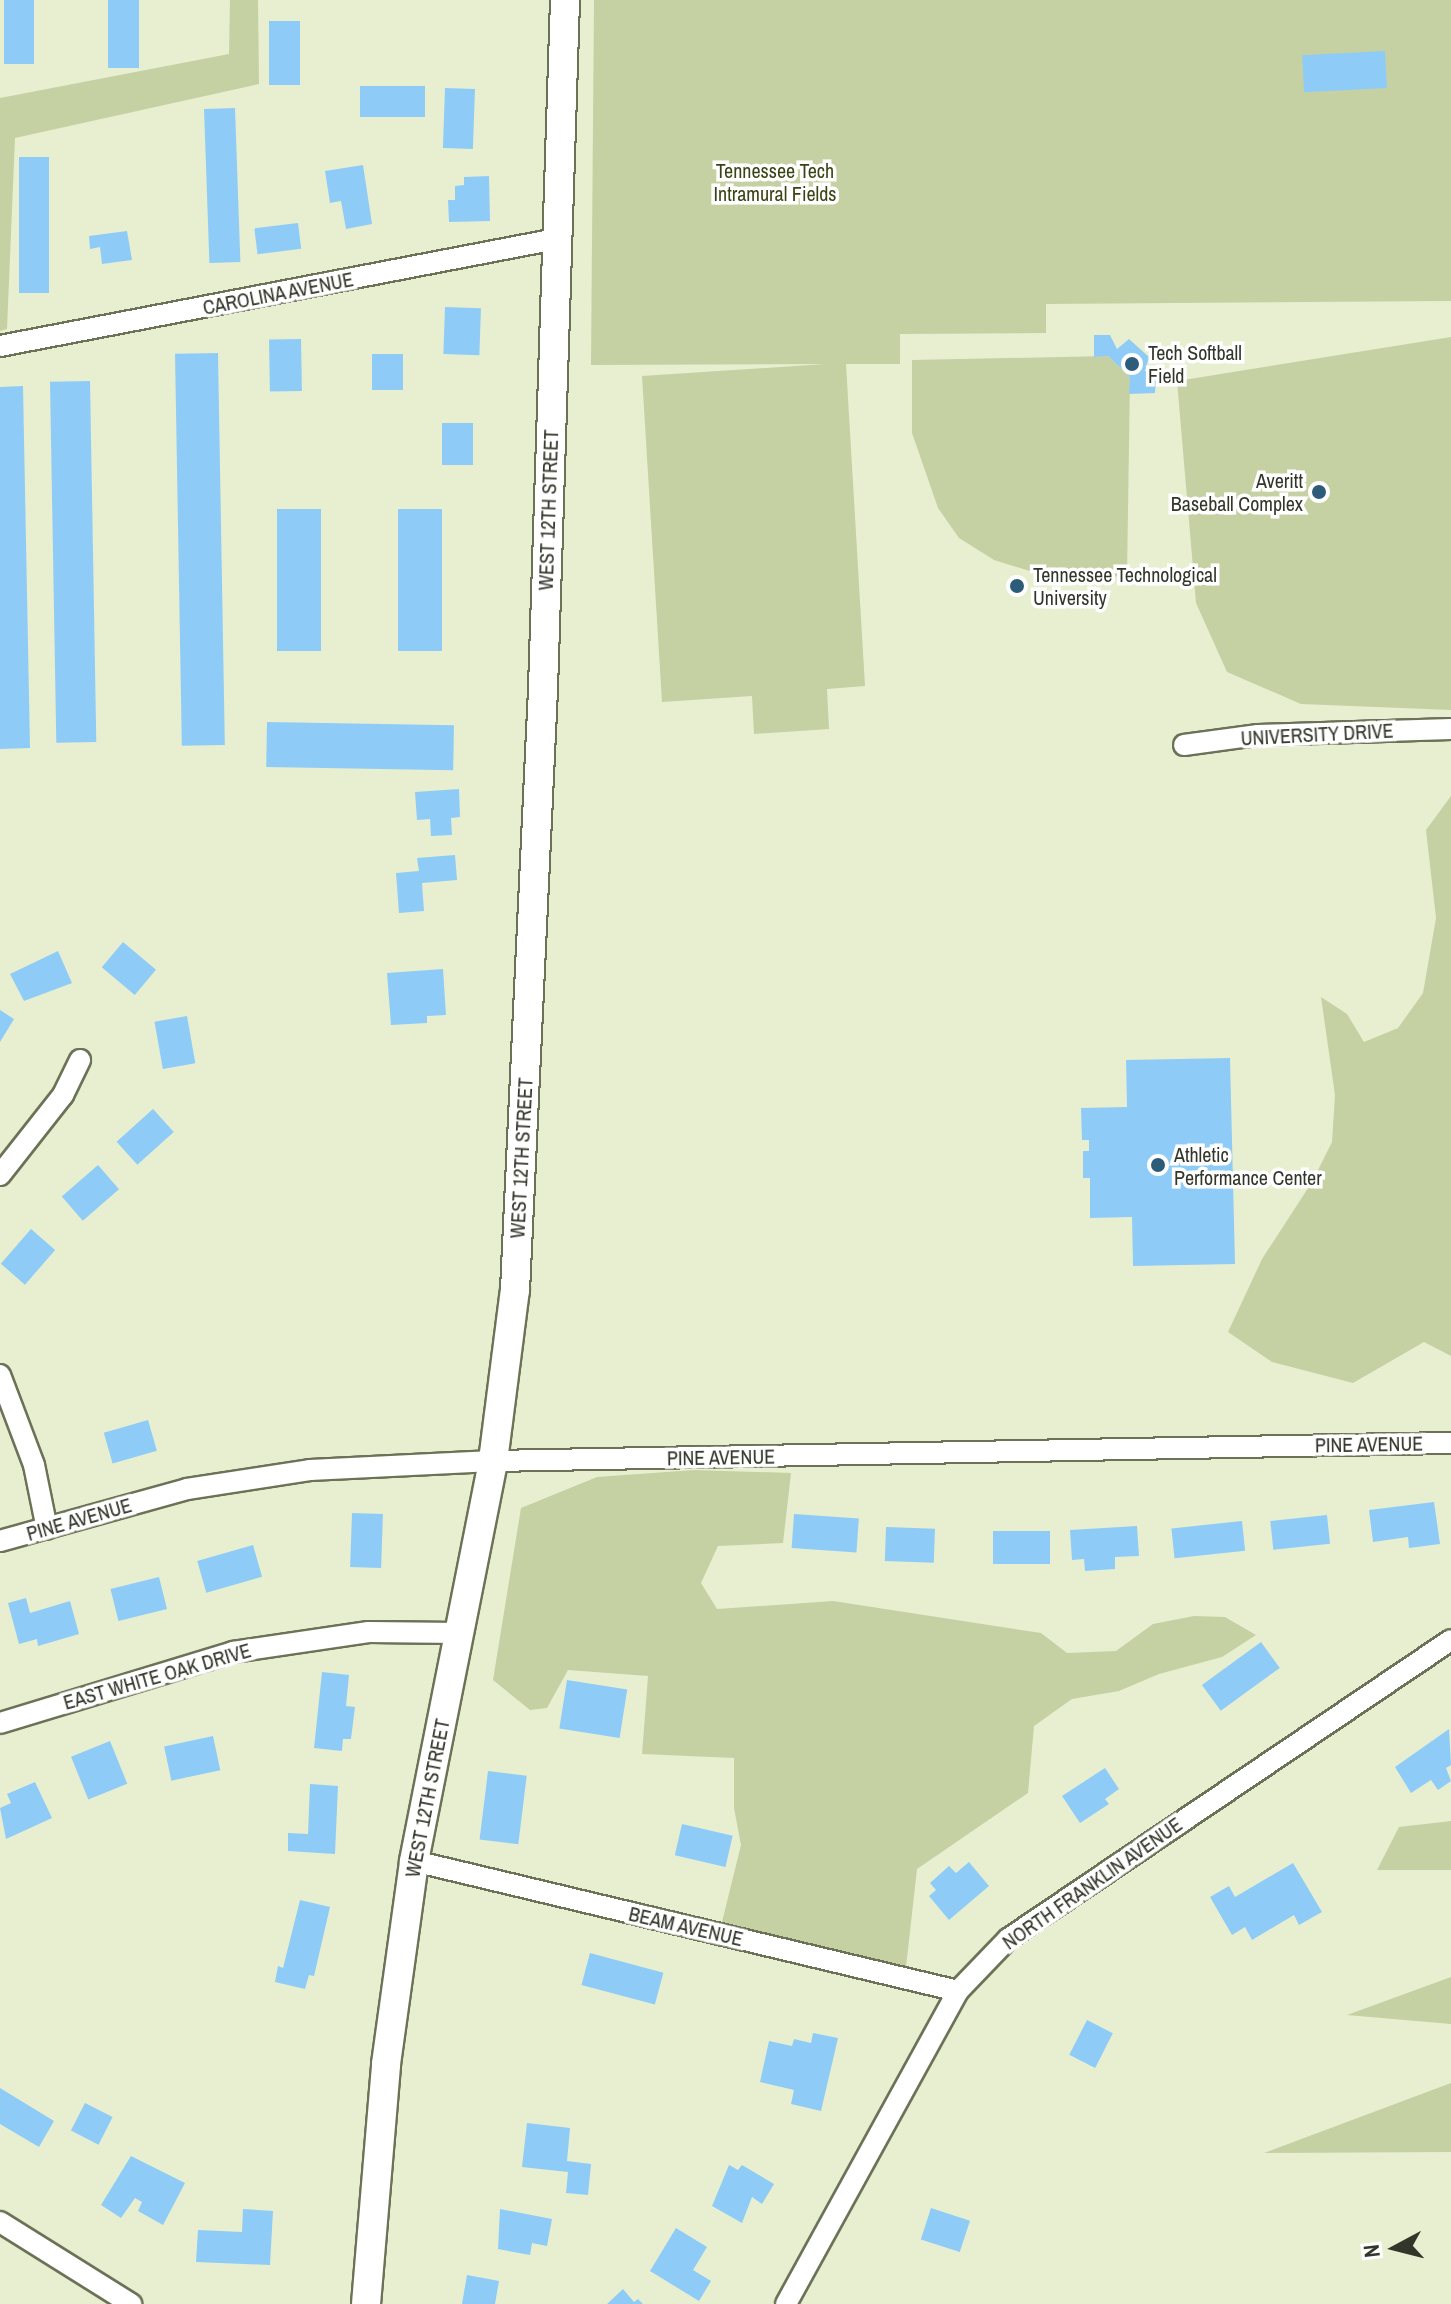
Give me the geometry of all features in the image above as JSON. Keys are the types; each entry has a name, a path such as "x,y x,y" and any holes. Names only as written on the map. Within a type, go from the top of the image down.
{"main road":[{"name":"WEST 12TH STREET","path":"366,2304 386,2064 414,1861 493,1461 515,1290 543,689 565,0"}],"street":[{"name":"CAROLINA AVENUE","path":"0,346 556,239"},
{"name":"UNIVERSITY DRIVE","path":"1184,745 1258,735 1451,729"},
{"path":"0,1175 63,1095 80,1060"},
{"path":"0,1375 34,1465 47,1529"},
{"name":"PINE AVENUE","path":"0,1541 187,1489 310,1470 493,1461 1451,1443"},
{"name":"EAST WHITE OAK DRIVE","path":"0,1723 233,1652 369,1632 459,1633"},
{"name":"NORTH FRANKLIN AVENUE","path":"786,2304 958,1991 1008,1939 1451,1640"},
{"name":"BEAM AVENUE","path":"414,1861 958,1991"},
{"path":"0,2222 131,2304"}],"green space":[{"path":"230,0 258,0 259,84 15,138 7,329 0,331 0,98 229,54"},
{"name":"Tennessee Tech Intramural Fields","path":"594,0 1451,0 1451,301 1046,304 1046,333 900,334 900,364 846,364 865,686 827,689 829,729 754,734 752,696 662,702 642,376 825,364 591,365"},
{"name":"Averitt Baseball Complex","path":"1451,337 1451,710 1301,704 1227,672 1196,603 1177,381"},
{"name":"Tech Softball Field","path":"1108,356 1130,377 1127,577 1033,572 994,560 959,538 938,508 912,433 912,360"},
{"path":"1451,796 1451,1356 1424,1342 1353,1383 1272,1362 1228,1332 1262,1259 1312,1182 1332,1142 1335,1095 1321,997 1347,1014 1364,1042 1398,1028 1423,993 1436,918 1426,830"},
{"path":"694,1470 791,1473 783,1543 718,1546 701,1583 717,1609 833,1601 1041,1633 1067,1653 1116,1651 1153,1624 1194,1616 1225,1617 1256,1635 1222,1657 1159,1674 1119,1691 1072,1699 1034,1726 1028,1793 917,1869 906,1967 721,1926 741,1845 734,1808 734,1758 642,1754 648,1676 568,1670 547,1708 530,1710 493,1680 521,1508 597,1477"},
{"path":"1451,1821 1451,1870 1377,1870 1399,1827"},
{"path":"1451,1977 1451,2024 1347,2015"},
{"path":"1451,2083 1451,2152 1264,2153"}],"building":[{"path":"4,0 34,0 34,64 4,64"},
{"path":"108,0 139,0 139,68 108,68"},
{"path":"269,21 300,21 300,85 269,85"},
{"path":"1385,51 1387,88 1304,92 1302,55"},
{"path":"360,86 425,86 425,117 360,117"},
{"path":"445,88 475,89 473,149 443,148"},
{"path":"235,108 240,262 209,263 204,109"},
{"path":"19,157 49,157 49,293 19,293"},
{"path":"363,165 372,224 346,229 341,201 330,203 325,171"},
{"path":"489,176 490,221 449,222 448,200 455,200 455,186 464,185 464,177"},
{"path":"298,223 301,249 257,254 254,228"},
{"path":"127,231 132,260 102,264 100,247 90,249 89,236"},
{"path":"445,307 481,308 479,355 443,354"},
{"name":"Tech Softball Field","path":"1094,335 1110,335 1117,349 1129,339 1149,357 1145,371 1156,373 1155,393 1129,394 1130,377 1108,356 1094,357"},
{"path":"301,339 302,391 270,392 269,340"},
{"path":"218,353 225,745 182,746 175,354"},
{"path":"372,354 403,354 403,390 372,390"},
{"path":"90,381 96,742 56,743 50,382"},
{"path":"23,386 30,748 0,749 0,387"},
{"path":"442,423 473,423 473,465 442,465"},
{"path":"277,509 321,509 321,651 277,651"},
{"path":"398,509 442,509 442,651 398,651"},
{"path":"267,722 454,725 453,770 266,767"},
{"path":"459,789 460,817 451,818 452,835 431,836 430,819 417,820 415,792"},
{"path":"455,855 457,880 422,883 424,911 399,913 396,873 419,871 417,858"},
{"path":"123,942 156,970 135,995 102,967"},
{"path":"58,951 72,983 24,1001 10,974"},
{"path":"443,969 446,1015 427,1016 427,1023 391,1025 387,973"},
{"path":"0,1010 14,1019 0,1042"},
{"path":"187,1016 195,1063 163,1069 155,1022"},
{"name":"Athletic Performance Center","path":"1230,1058 1235,1264 1133,1266 1132,1217 1090,1218 1090,1178 1083,1178 1083,1151 1089,1151 1089,1140 1082,1140 1081,1108 1127,1107 1126,1060"},
{"path":"153,1109 174,1132 137,1165 117,1142"},
{"path":"98,1165 119,1189 83,1221 62,1196"},
{"path":"31,1229 55,1250 25,1285 1,1264"},
{"path":"148,1420 157,1451 113,1463 104,1433"},
{"path":"1434,1502 1440,1544 1409,1548 1408,1537 1373,1542 1369,1510"},
{"path":"352,1513 383,1514 381,1568 350,1567"},
{"path":"794,1514 859,1519 856,1552 792,1548"},
{"path":"1327,1515 1330,1544 1273,1550 1270,1521"},
{"path":"1242,1521 1245,1551 1175,1558 1171,1528"},
{"path":"1137,1526 1139,1556 1115,1557 1115,1569 1085,1571 1084,1559 1072,1560 1070,1530"},
{"path":"886,1527 935,1529 934,1563 885,1561"},
{"path":"993,1531 1050,1531 1050,1564 993,1564"},
{"path":"253,1545 262,1577 206,1593 197,1561"},
{"path":"159,1577 167,1609 118,1621 110,1589"},
{"path":"26,1598 30,1613 70,1601 79,1634 38,1646 37,1639 19,1644 8,1603"},
{"path":"1261,1642 1280,1668 1221,1711 1202,1685"},
{"path":"322,1672 349,1675 346,1706 355,1707 351,1739 343,1739 342,1751 314,1748"},
{"path":"567,1680 627,1690 620,1738 559,1728"},
{"path":"1449,1729 1451,1765 1446,1768 1451,1781 1438,1790 1431,1780 1411,1793 1395,1767"},
{"path":"213,1736 220,1770 171,1781 164,1746"},
{"path":"110,1741 127,1784 88,1799 71,1757"},
{"path":"1105,1768 1119,1789 1105,1799 1109,1804 1080,1823 1062,1796"},
{"path":"488,1771 527,1776 518,1844 480,1839"},
{"path":"35,1782 52,1818 6,1839 0,1808 11,1803 7,1794"},
{"path":"310,1784 338,1786 335,1854 288,1851 288,1833 308,1834"},
{"path":"682,1824 733,1836 725,1867 675,1855"},
{"path":"969,1862 989,1886 949,1920 929,1896 936,1890 930,1883 949,1866 956,1873"},
{"path":"1293,1863 1322,1912 1299,1925 1294,1915 1252,1940 1245,1927 1232,1935 1210,1897 1229,1886 1235,1897"},
{"path":"300,1900 330,1907 314,1976 309,1975 305,1989 275,1982 278,1966 283,1968"},
{"path":"590,1953 663,1973 655,2005 581,1985"},
{"path":"1087,2020 1113,2033 1095,2068 1069,2055"},
{"path":"813,2033 838,2038 821,2111 791,2104 794,2090 760,2082 769,2041 792,2046 794,2039 811,2043"},
{"path":"0,2088 54,2121 39,2147 0,2124"},
{"path":"85,2103 113,2117 99,2145 71,2131"},
{"path":"527,2123 570,2128 567,2161 591,2164 588,2195 566,2193 568,2172 522,2167"},
{"path":"131,2156 185,2183 163,2225 138,2211 142,2202 135,2198 121,2218 101,2205"},
{"path":"729,2165 738,2170 742,2165 774,2184 762,2204 752,2197 742,2223 712,2206"},
{"path":"931,2208 970,2221 960,2252 921,2239"},
{"path":"243,2209 273,2211 270,2265 196,2262 198,2230 242,2232"},
{"path":"500,2209 552,2219 547,2246 532,2243 530,2255 498,2249"},
{"path":"676,2228 707,2247 693,2270 711,2281 699,2301 650,2271"},
{"path":"467,2275 499,2281 495,2304 462,2304"},
{"path":"623,2289 634,2302 638,2299 643,2304 607,2304"}],"place":[{"name":"Tech Softball Field","path":"1132,364"},
{"name":"Averitt Baseball Complex","path":"1319,492"},
{"name":"Tennessee Technological University","path":"1017,586"},
{"name":"Athletic Performance Center","path":"1158,1165"}]}
